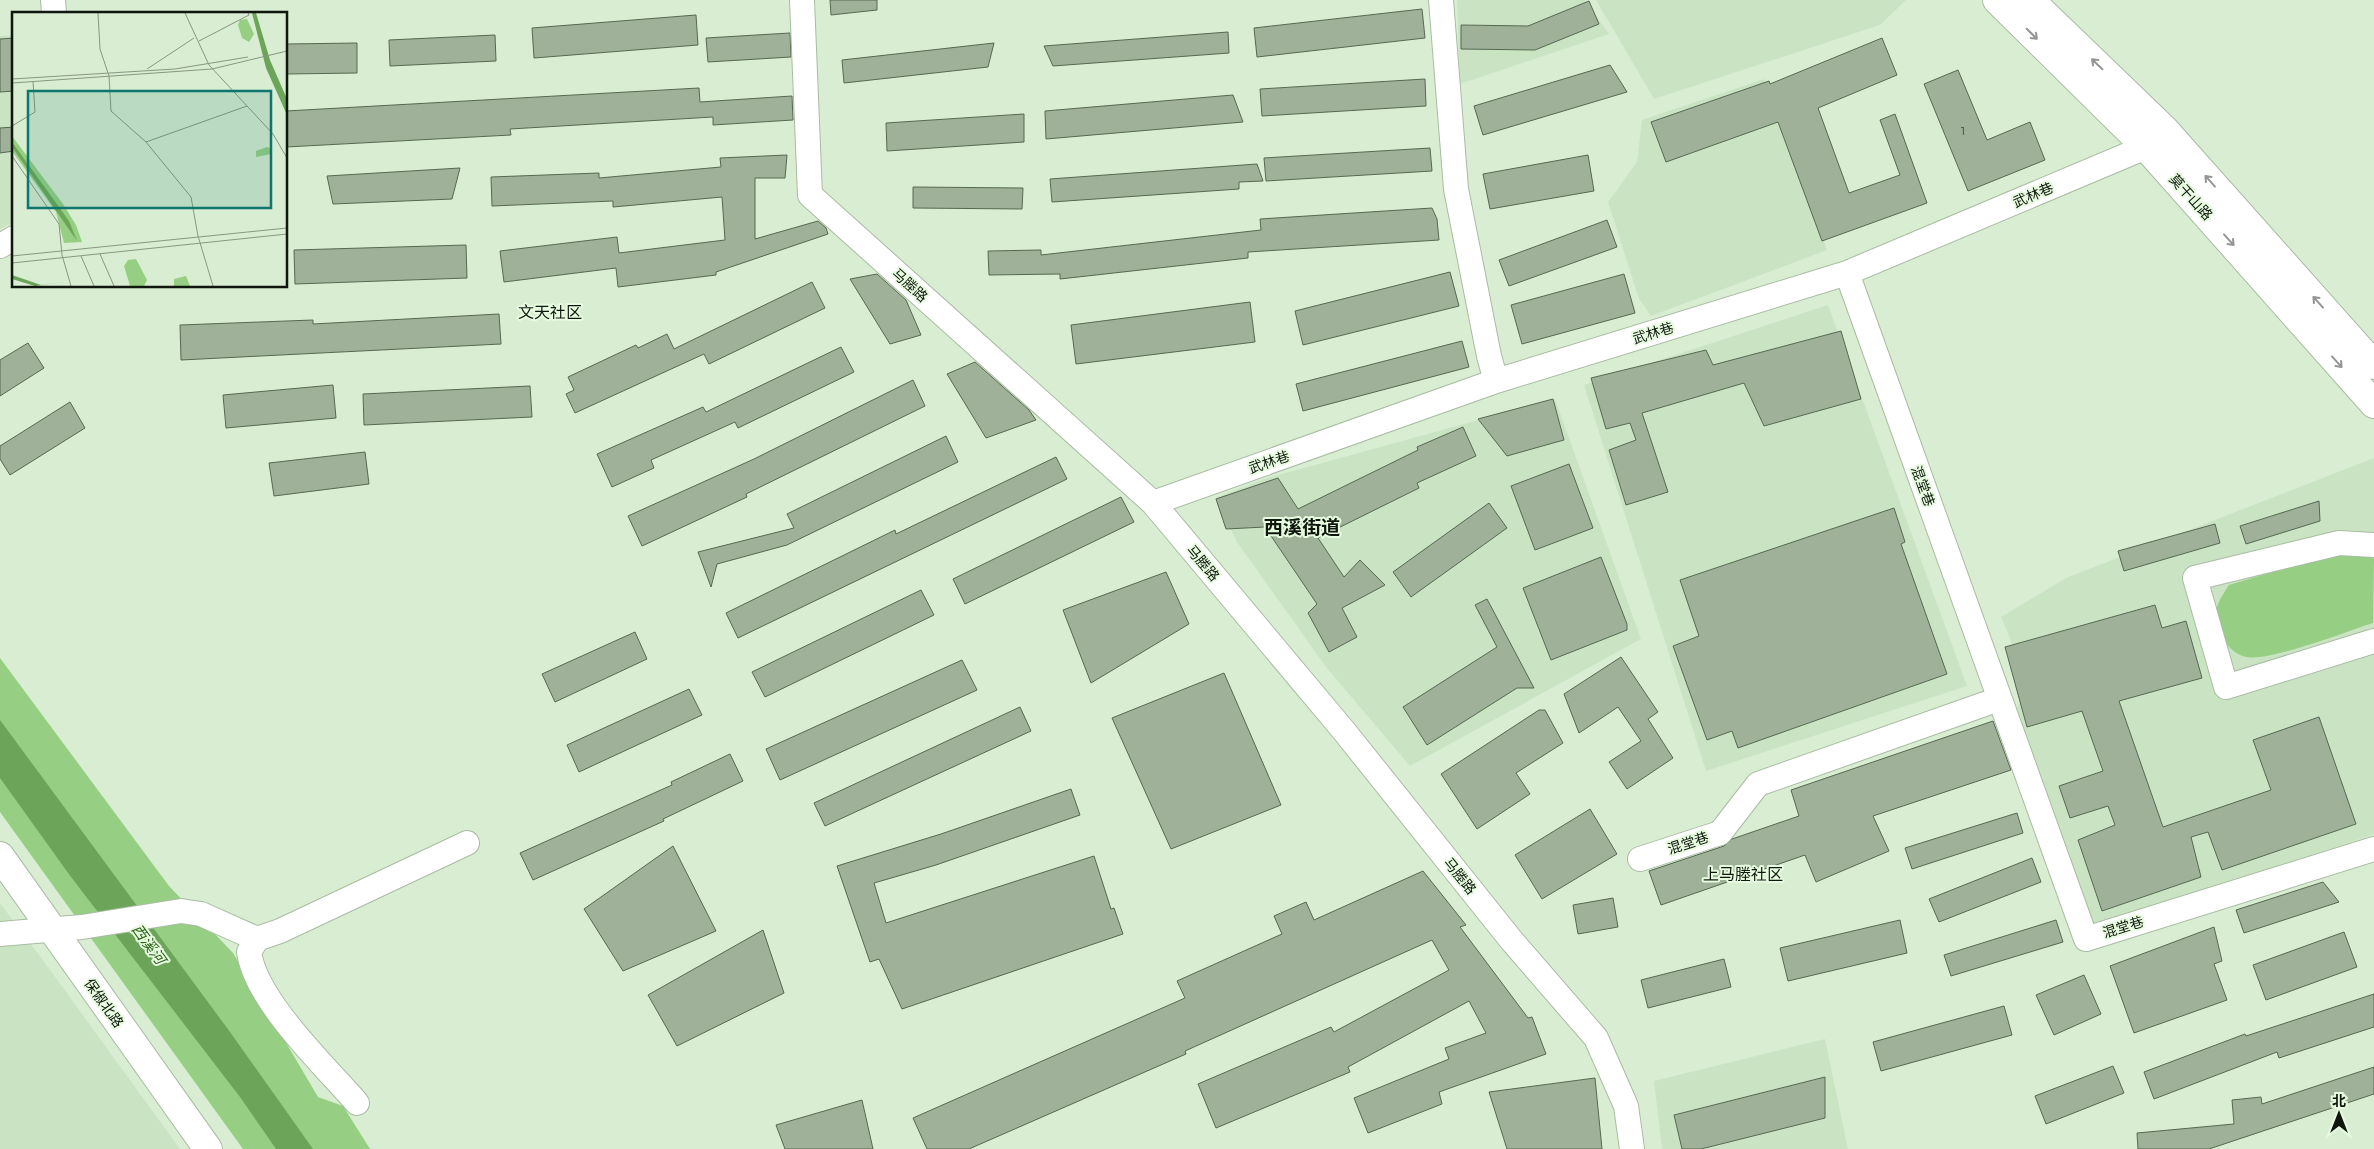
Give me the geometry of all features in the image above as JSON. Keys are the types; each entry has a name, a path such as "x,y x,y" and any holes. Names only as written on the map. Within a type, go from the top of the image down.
{"main road":[{"name":"莫干山路","path":"1998,0 2146,147 2374,404"},
{"name":"莫干山路","path":"2030,0 2164,129 2374,365"},
{"name":"保俶北路","path":"0,856 208,1149"}],"street":[{"name":"马塍路","path":"802,0 810,195 1153,503 1344,732 1512,941 1596,1038 1626,1106 1632,1149"},
{"path":"1441,0 1456,189 1489,356 1496,381"},
{"name":"武林巷","path":"1153,503 1496,381 1847,273 2146,147"},
{"path":"0,246 12,239"},
{"name":"混堂巷","path":"1847,273 2086,939 2374,849"},
{"path":"2374,545 2340,543 2195,578 2226,687 2374,641"},
{"name":"混堂巷","path":"1640,859 1720,833 1758,784 1999,699"},
{"path":"0,934 82,927 181,911 201,914 256,939 280,931 467,843"},
{"path":"256,939 249,952 251,966 280,1015 357,1103"}],"shaded area":[{"path":"1457,0 1585,0 1609,34 1460,84"},
{"path":"1596,0 1906,0 1880,25 1654,99"},
{"path":"12,35 12,223 0,229 0,36"},
{"path":"1764,79 1827,250 1651,316 1639,299 1608,202 1637,162 1642,120"},
{"path":"1828,305 1967,686 1706,771 1584,385"},
{"path":"1555,399 1641,639 1410,766 1326,667 1237,542 1215,498 1267,478"},
{"path":"2374,458 2374,834 2090,931 2009,726 2028,682 2001,617 2066,578"},
{"path":"2339,552 2368,555 2374,559 2373,623 2273,655 2246,657 2234,652 2223,638 2216,620 2217,608 2221,597 2229,585"},
{"path":"0,658 169,886 233,953 318,1097 343,1106 370,1149 243,1149 0,812"},
{"path":"0,903 48,967 180,1149 0,1149"},
{"path":"1825,1039 1848,1149 1662,1149 1654,1081"}],"water":[{"name":"西溪河","path":"0,720 230,1032 313,1149 276,1149 240,1097 71,877 0,778"}],"building":[{"path":"830,0 877,0 877,10 831,15"},
{"path":"1589,1 1599,24 1535,50 1461,49 1461,25 1528,26"},
{"path":"1422,9 1425,38 1257,57 1254,28"},
{"path":"696,15 698,45 534,58 532,28"},
{"path":"1228,32 1229,53 1053,66 1044,46"},
{"path":"790,33 791,57 708,62 706,38"},
{"path":"495,35 496,61 390,66 389,40"},
{"path":"12,38 12,91 0,92 0,39"},
{"path":"1882,38 1897,75 1818,108 1849,193 1900,175 1880,120 1895,114 1927,203 1822,241 1778,122 1666,162 1651,122 1769,81 1770,84"},
{"path":"357,43 357,73 288,74 288,44"},
{"path":"994,43 988,67 844,83 842,60"},
{"path":"1610,65 1627,92 1483,135 1474,106"},
{"path":"1958,70 1987,140 2030,122 2045,160 1968,191 1924,84"},
{"path":"1425,79 1426,106 1262,116 1260,89"},
{"path":"699,88 700,102 792,96 793,120 713,125 713,117 510,129 511,135 288,147 288,111"},
{"path":"1233,95 1243,122 1046,139 1045,111"},
{"path":"1024,114 1024,142 887,151 886,123"},
{"path":"12,127 12,151 0,153 0,128"},
{"path":"1430,148 1432,171 1266,181 1264,158"},
{"path":"787,155 785,178 755,178 755,239 818,221 826,228 828,234 716,272 716,275 618,287 616,268 504,282 500,251 617,237 619,253 725,240 722,197 613,207 613,201 492,206 491,177 599,173 599,178 721,167 720,158"},
{"path":"1588,155 1594,191 1490,209 1483,174"},
{"path":"1257,164 1263,181 1239,182 1239,189 1052,202 1050,179"},
{"path":"460,168 452,199 333,204 327,176"},
{"path":"913,187 1023,188 1022,209 913,208"},
{"path":"1432,208 1437,219 1439,240 1248,252 1248,258 1060,279 1060,274 989,275 988,251 1041,250 1041,255 1261,230 1260,219"},
{"path":"1607,220 1617,247 1509,286 1499,260"},
{"path":"466,245 467,278 295,284 294,250"},
{"path":"1450,272 1459,306 1303,345 1295,311"},
{"path":"877,274 906,300 921,335 890,344 850,279"},
{"path":"1624,274 1635,313 1522,344 1511,305"},
{"path":"812,282 825,308 709,364 704,354 575,413 566,394 574,390 568,377 636,345 638,348 667,334 674,349"},
{"path":"1250,302 1255,342 1076,364 1071,325"},
{"path":"499,314 501,344 181,360 180,325 313,320 313,324"},
{"path":"1841,331 1861,399 1764,426 1744,383 1642,413 1668,492 1626,505 1609,450 1636,440 1630,423 1606,429 1591,378 1706,350 1713,365"},
{"path":"1462,341 1469,367 1303,411 1296,384"},
{"path":"28,343 44,368 0,396 0,360"},
{"path":"841,347 854,372 738,428 735,422 651,460 654,468 612,487 597,454 703,407 706,412"},
{"path":"975,362 1029,410 1036,420 986,438 947,374"},
{"path":"913,380 925,406 746,494 747,497 642,546 628,516 754,459"},
{"path":"333,385 336,418 226,428 223,395"},
{"path":"530,386 532,417 364,425 363,394"},
{"path":"1553,399 1564,440 1507,456 1478,419"},
{"path":"70,402 85,428 10,475 0,459 0,446"},
{"path":"1463,427 1476,456 1417,483 1419,488 1318,538 1344,577 1360,560 1385,585 1342,608 1357,637 1329,652 1308,613 1317,604 1265,527 1226,529 1216,499 1278,478 1298,509 1418,450 1417,447"},
{"path":"946,436 958,462 787,545 717,564 711,587 698,552 794,528 787,514"},
{"path":"365,452 369,484 274,496 269,463"},
{"path":"1056,457 1067,479 738,638 726,613 895,530 896,534"},
{"path":"1569,464 1593,528 1535,550 1511,486"},
{"path":"1121,497 1134,522 965,604 953,579"},
{"path":"2319,501 2320,521 2246,544 2240,526"},
{"path":"1489,503 1507,528 1411,597 1393,572"},
{"path":"1894,508 1905,542 1901,544 1947,674 1738,748 1732,731 1707,740 1673,646 1699,636 1680,580"},
{"path":"2215,524 2220,543 2124,571 2118,551"},
{"path":"1601,557 1627,624 1627,630 1551,660 1523,588"},
{"path":"1166,572 1189,624 1091,683 1063,610"},
{"path":"921,590 934,615 765,697 752,672"},
{"path":"1487,599 1534,688 1517,688 1427,745 1403,707 1497,647 1475,605"},
{"path":"2155,605 2162,628 2186,621 2202,678 2119,701 2163,827 2271,790 2253,740 2319,717 2356,824 2222,870 2208,832 2191,837 2201,877 2102,911 2078,840 2115,825 2108,806 2070,818 2059,786 2103,771 2082,711 2027,727 2005,647"},
{"path":"635,632 647,659 555,702 542,674"},
{"path":"1621,657 1658,712 1648,719 1673,758 1627,789 1609,762 1641,741 1618,707 1579,733 1564,694"},
{"path":"962,660 977,690 780,780 766,749"},
{"path":"1224,673 1281,805 1171,849 1112,718"},
{"path":"689,689 702,715 579,772 567,745"},
{"path":"1020,707 1031,731 825,826 814,803"},
{"path":"1539,710 1545,710 1563,743 1516,773 1530,794 1477,829 1441,774"},
{"path":"1993,721 2011,770 1873,816 1889,851 1816,882 1805,855 1661,905 1649,871 1724,846 1732,839 1799,816 1791,790"},
{"path":"730,754 743,781 663,819 664,821 533,880 520,853 672,785 671,782"},
{"path":"1071,789 1080,815 936,865 874,883 886,923 1094,856 1111,909 1114,908 1123,934 902,1009 879,959 870,962 837,866 941,834"},
{"path":"1590,809 1617,854 1542,899 1515,855"},
{"path":"2017,813 2023,833 1912,869 1905,848"},
{"path":"673,846 716,931 623,971 584,909"},
{"path":"2032,858 2041,882 1939,922 1929,899"},
{"path":"1423,871 1466,925 1460,927 1528,1018 1532,1017 1546,1054 1439,1092 1442,1104 1368,1133 1354,1098 1449,1059 1445,1048 1486,1033 1469,1001 1348,1067 1350,1072 1216,1128 1198,1084 1331,1027 1334,1032 1449,970 1432,940 1185,1051 1186,1054 969,1149 927,1149 913,1118 1185,998 1177,981 1282,934 1274,916 1306,902 1314,920"},
{"path":"2323,882 2339,902 2244,933 2236,910"},
{"path":"1613,898 1618,927 1578,934 1573,905"},
{"path":"1900,920 1907,953 1788,981 1780,948"},
{"path":"2056,920 2063,942 1951,976 1944,955"},
{"path":"2214,927 2222,961 2214,964 2227,1000 2134,1033 2110,966"},
{"path":"763,930 784,993 677,1046 648,995"},
{"path":"2344,932 2357,967 2266,1000 2253,965"},
{"path":"1724,959 1731,987 1648,1008 1641,980"},
{"path":"2084,975 2101,1014 2054,1035 2036,995"},
{"path":"2374,994 2374,1027 2279,1058 2277,1052 2154,1099 2144,1072 2245,1034 2246,1036"},
{"path":"2004,1006 2012,1035 1881,1071 1873,1042"},
{"path":"2113,1066 2124,1093 2046,1124 2035,1096"},
{"path":"2374,1067 2374,1094 2209,1149 2138,1149 2137,1133 2234,1124 2232,1100 2261,1097 2262,1104"},
{"path":"1825,1077 1825,1118 1701,1149 1682,1149 1674,1115"},
{"path":"1595,1078 1602,1149 1507,1149 1489,1092"},
{"path":"862,1100 873,1149 785,1149 776,1125"}],"district":[{"name":"文天社区","path":"550,312"},
{"name":"西溪街道","path":"1302,527"},
{"name":"上马塍社区","path":"1743,874"}]}
